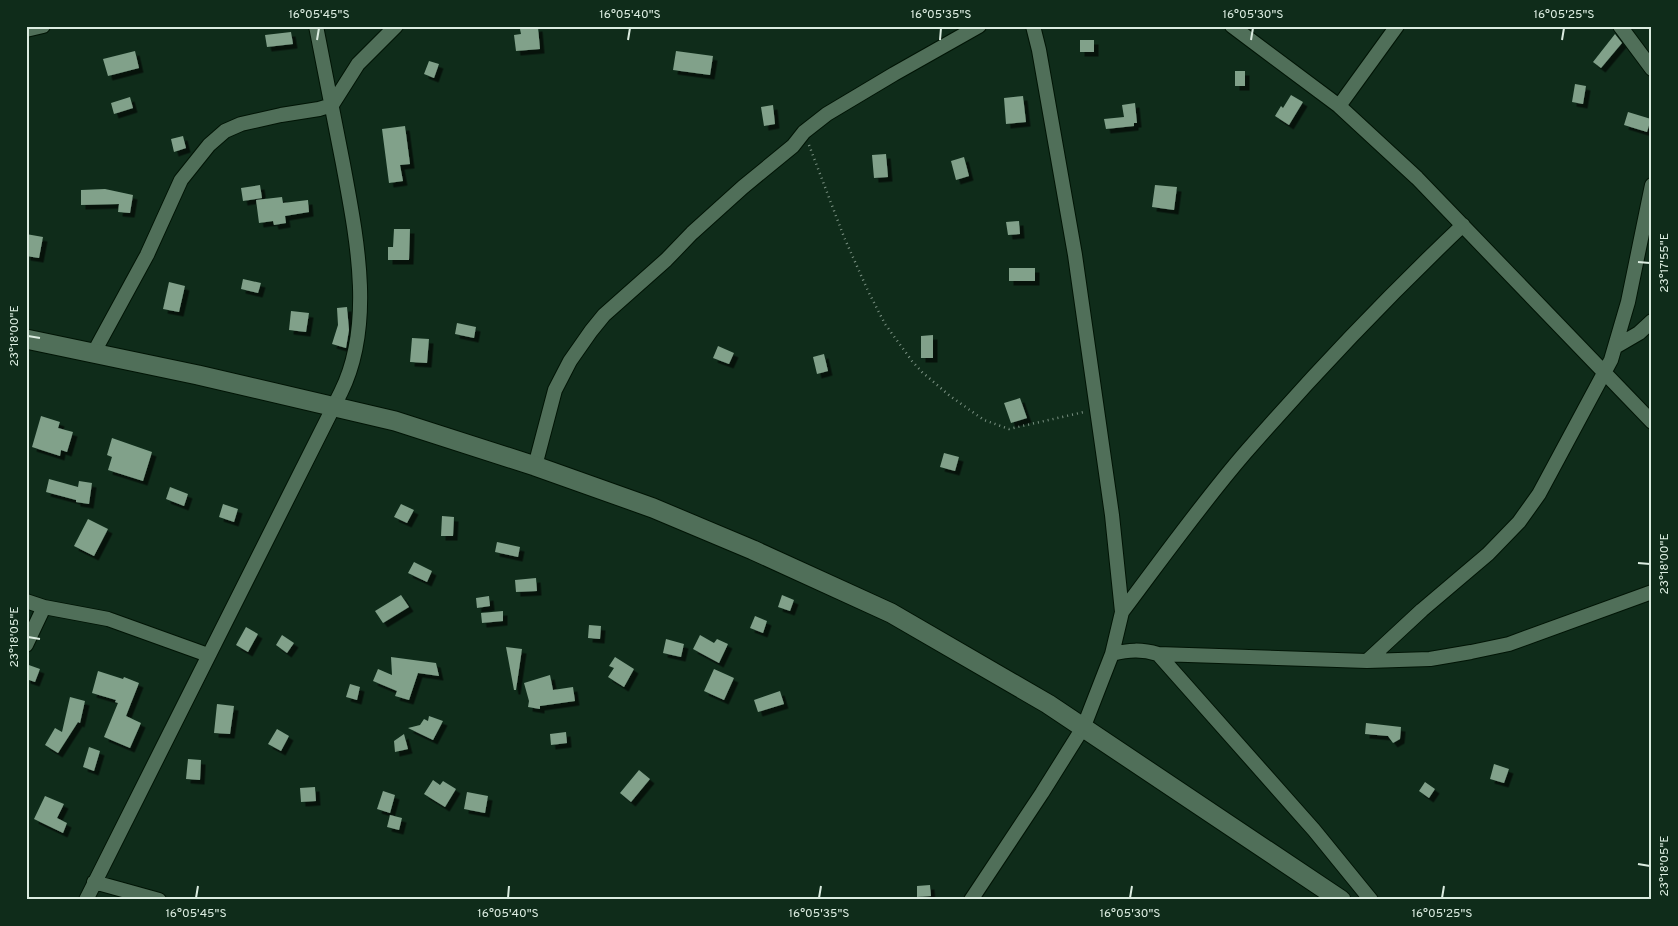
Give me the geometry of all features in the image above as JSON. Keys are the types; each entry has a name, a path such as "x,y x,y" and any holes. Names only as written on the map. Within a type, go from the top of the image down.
{"street":[{"path":"26,30 44,26"},
{"path":"86,900 346,381 352,359 357,330 360,288 358,256 332,105 316,26"},
{"path":"93,354 130,286 181,180 209,145 225,131 241,124 332,105 358,64 396,26"},
{"path":"535,466 555,390 570,361 591,331 615,305 743,187 793,146 804,132 827,114 979,26"},
{"path":"971,900 1084,726 1112,654 1122,612 1112,515 1075,255 1039,50 1033,26"},
{"path":"1232,26 1339,106 1417,178 1652,422"},
{"path":"1339,106 1397,26"},
{"path":"1620,26 1652,69"},
{"path":"1367,661 1422,610 1488,554 1519,522 1539,494 1605,372 1616,347 1635,272 1652,186"},
{"path":"1122,612 1244,454 1347,340 1406,279 1463,225"},
{"path":"1616,347 1639,333 1652,321"},
{"path":"26,340 198,375 395,421 535,466 653,508 753,550 891,613 1048,704 1084,726 1341,900"},
{"path":"1112,654 1145,650 1158,654 1367,661 1430,659 1499,646 1652,592"},
{"path":"26,601 44,607 108,620 208,654"},
{"path":"26,645 44,607"},
{"path":"1158,654 1314,830 1371,900"},
{"path":"94,882 159,900"}],"path":[{"path":"804,132 844,237 868,291 885,324 922,372 950,396 984,420 1009,430 1097,410"}],"building":[{"path":"538,27 540,49 516,51 514,35 521,34 520,29"},
{"path":"291,32 293,44 267,47 265,35"},
{"path":"1615,34 1622,43 1601,68 1593,62"},
{"path":"1080,40 1094,40 1094,52 1080,52"},
{"path":"135,51 139,68 108,76 103,59"},
{"path":"676,51 713,56 710,75 673,70"},
{"path":"429,61 439,64 434,78 424,74"},
{"path":"1235,71 1245,71 1245,86 1235,86"},
{"path":"1575,84 1586,86 1583,104 1572,102"},
{"path":"1291,95 1303,102 1289,125 1275,116 1281,106 1283,108"},
{"path":"1023,96 1026,122 1006,124 1004,98"},
{"path":"130,97 133,108 114,114 111,103"},
{"path":"1135,103 1137,123 1134,123 1134,126 1106,129 1104,119 1124,117 1122,105"},
{"path":"773,105 775,124 764,126 761,107"},
{"path":"1628,112 1651,119 1647,132 1624,125"},
{"path":"405,126 410,164 400,165 403,181 389,183 382,129"},
{"path":"183,136 186,148 174,152 171,139"},
{"path":"886,154 888,177 874,178 872,155"},
{"path":"964,157 969,176 956,180 951,161"},
{"path":"260,185 262,198 243,201 241,188"},
{"path":"1155,185 1177,187 1174,210 1152,207"},
{"path":"105,189 133,195 130,213 118,212 119,204 81,205 81,190"},
{"path":"282,197 283,203 308,200 309,212 285,216 286,223 274,225 273,221 259,223 256,200"},
{"path":"1019,221 1020,234 1008,235 1006,222"},
{"path":"394,229 410,229 409,260 388,260 388,247 393,247"},
{"path":"26,234 43,237 39,258 26,256"},
{"path":"1009,268 1035,268 1035,281 1009,281"},
{"path":"243,279 261,283 258,293 241,289"},
{"path":"169,282 185,286 179,312 163,309"},
{"path":"347,307 349,330 346,348 332,344 338,325 337,308"},
{"path":"291,311 309,313 306,332 289,330"},
{"path":"457,323 476,327 474,338 455,334"},
{"path":"933,335 933,358 921,358 921,336"},
{"path":"412,338 429,339 427,363 410,362"},
{"path":"718,346 734,353 729,364 713,358"},
{"path":"824,354 828,371 817,374 813,357"},
{"path":"1020,398 1027,418 1011,423 1004,403"},
{"path":"41,416 60,422 58,428 73,432 67,452 61,450 60,456 32,447"},
{"path":"112,438 152,452 143,481 108,470 112,457 107,455"},
{"path":"944,453 959,457 955,471 940,467"},
{"path":"49,479 78,487 79,481 92,483 89,504 76,502 76,500 46,492"},
{"path":"170,487 188,494 184,506 166,499"},
{"path":"223,504 238,509 234,522 219,517"},
{"path":"401,504 414,510 407,523 394,517"},
{"path":"442,516 454,517 453,536 441,536"},
{"path":"88,519 108,529 94,556 74,546"},
{"path":"497,542 520,547 518,557 495,552"},
{"path":"414,562 432,571 427,582 408,573"},
{"path":"536,578 537,591 516,592 515,580"},
{"path":"401,595 409,607 383,623 375,611"},
{"path":"782,595 794,600 790,611 778,607"},
{"path":"489,596 490,606 477,608 476,598"},
{"path":"503,611 503,621 482,623 481,613"},
{"path":"755,616 767,621 763,633 750,628"},
{"path":"589,625 601,626 600,639 588,638"},
{"path":"246,627 258,634 248,652 236,645"},
{"path":"282,635 294,643 287,653 276,645"},
{"path":"700,635 714,643 717,639 728,644 719,663 693,649"},
{"path":"666,639 684,644 681,657 663,653"},
{"path":"506,647 522,649 516,690 514,690"},
{"path":"391,657 436,663 439,676 418,673 409,700 395,696 397,691 373,681 378,669 392,675"},
{"path":"615,657 634,669 624,687 608,677 614,668 609,666"},
{"path":"26,664 40,669 35,682 26,679"},
{"path":"714,669 734,678 724,700 704,691"},
{"path":"98,671 123,679 124,677 139,683 126,716 141,723 130,748 104,737 118,703 115,702 116,700 92,693"},
{"path":"550,675 553,690 573,687 575,701 540,706 540,709 528,707 529,701 524,683"},
{"path":"350,684 360,687 357,700 346,697"},
{"path":"780,691 784,704 758,712 754,700"},
{"path":"70,697 85,701 80,723 78,722 58,753 45,745 55,728 62,732"},
{"path":"217,704 234,706 230,734 214,733"},
{"path":"429,716 443,721 433,740 408,728 420,725 424,719 428,721"},
{"path":"1366,723 1401,727 1400,739 1393,743 1388,736 1365,734"},
{"path":"277,729 289,736 281,751 268,744"},
{"path":"566,732 567,743 551,745 550,734"},
{"path":"404,734 408,749 395,752 394,741"},
{"path":"89,747 100,751 94,771 83,767"},
{"path":"188,759 201,760 200,780 186,779"},
{"path":"1494,764 1509,769 1504,783 1490,779"},
{"path":"639,770 650,779 631,802 620,793"},
{"path":"433,780 440,785 443,781 456,789 445,807 424,794"},
{"path":"1425,782 1435,789 1429,798 1419,791"},
{"path":"315,787 316,801 301,802 300,788"},
{"path":"383,791 395,795 390,813 377,809"},
{"path":"467,792 488,796 485,813 464,809"},
{"path":"45,796 64,804 57,818 67,823 63,833 34,819"},
{"path":"390,815 402,818 399,830 387,827"},
{"path":"930,885 931,896 917,897 917,886"}]}
